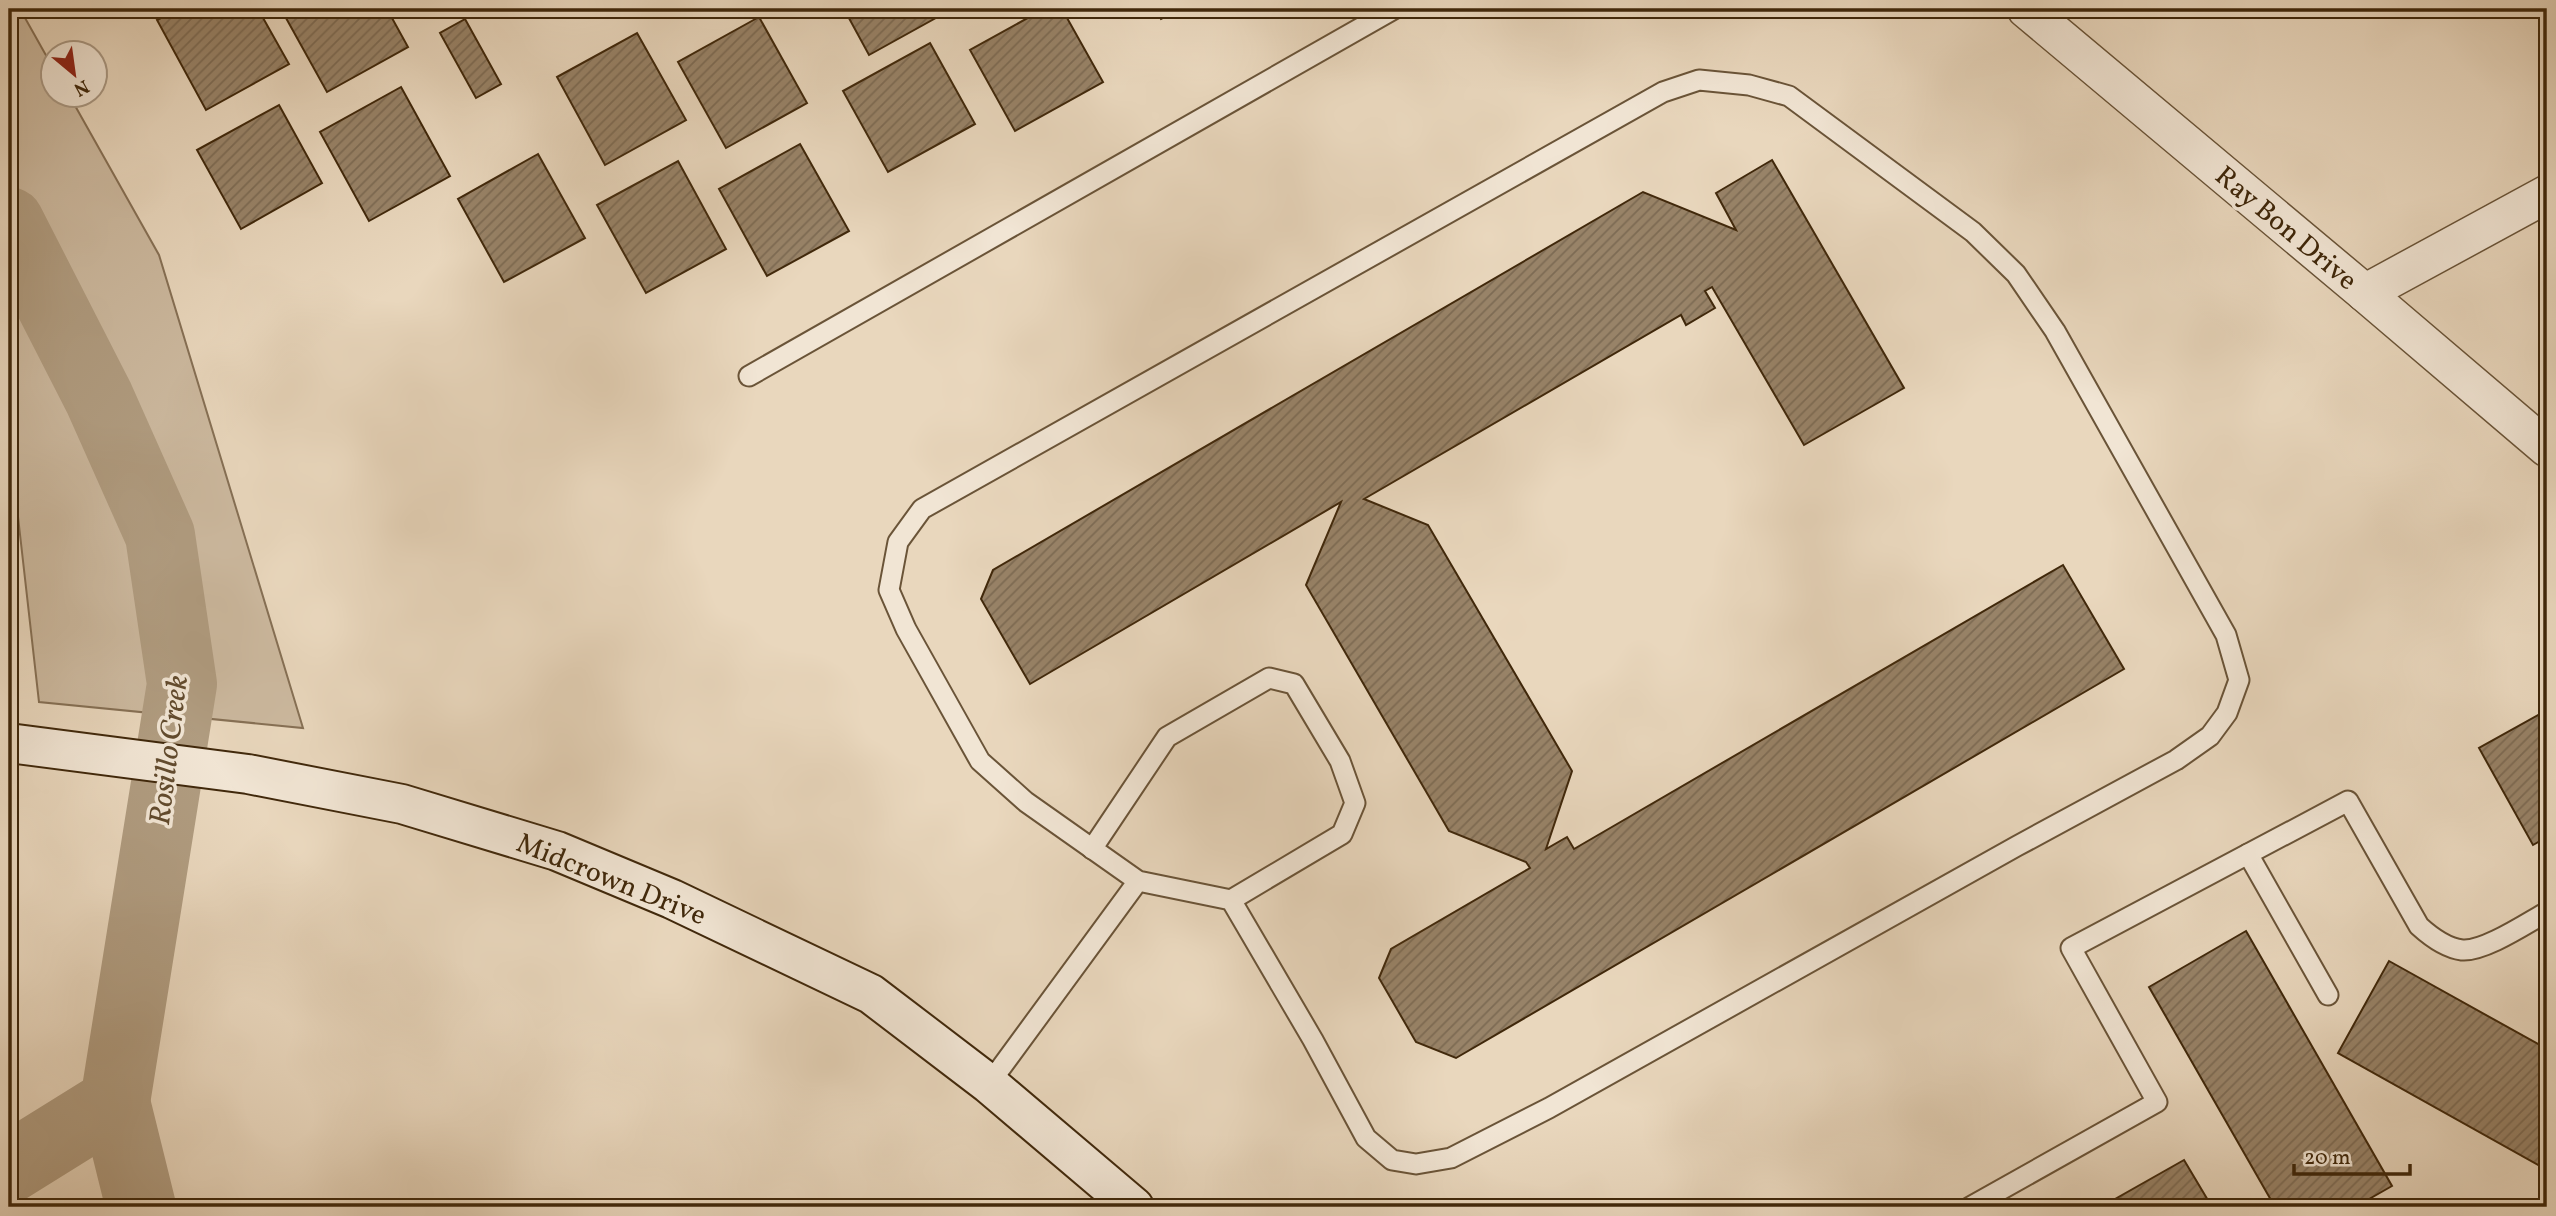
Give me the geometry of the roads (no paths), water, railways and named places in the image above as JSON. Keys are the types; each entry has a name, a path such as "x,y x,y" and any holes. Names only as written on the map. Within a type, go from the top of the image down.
{"street":[{"name":"Ray Bon Drive","path":"2026,9 2547,449"},
{"path":"2365,293 2547,194"},
{"name":"Midcrown Drive","path":"9,743 248,774 402,804 570,856 672,899 871,994 989,1084 1134,1207"}],"lane":[{"path":"749,376 1394,9"},
{"path":"1092,849 1167,737 1269,678 1294,684 1340,761 1355,803 1342,834 1231,900 1138,881 1092,849 1027,802 980,761 906,629 889,590 898,542 922,509 1663,92 1699,80 1749,85 1789,96 1973,232 2016,274 2055,331 2226,635 2238,680 2227,713 2210,736 2176,760 1549,1108 1451,1158 1416,1164 1392,1160 1366,1138 1313,1040 1231,900"},
{"path":"1970,1207 2157,1102 2071,947 2348,801 2419,926 2434,939 2462,950 2481,947 2547,912"},
{"path":"2248,854 2328,995"},
{"path":"989,1084 1138,881"}],"waterway":[{"name":"Rosillo Creek","path":"9,222 99,398 160,535 182,684 115,1102 9,1168"},
{"path":"115,1102 141,1207"}]}
